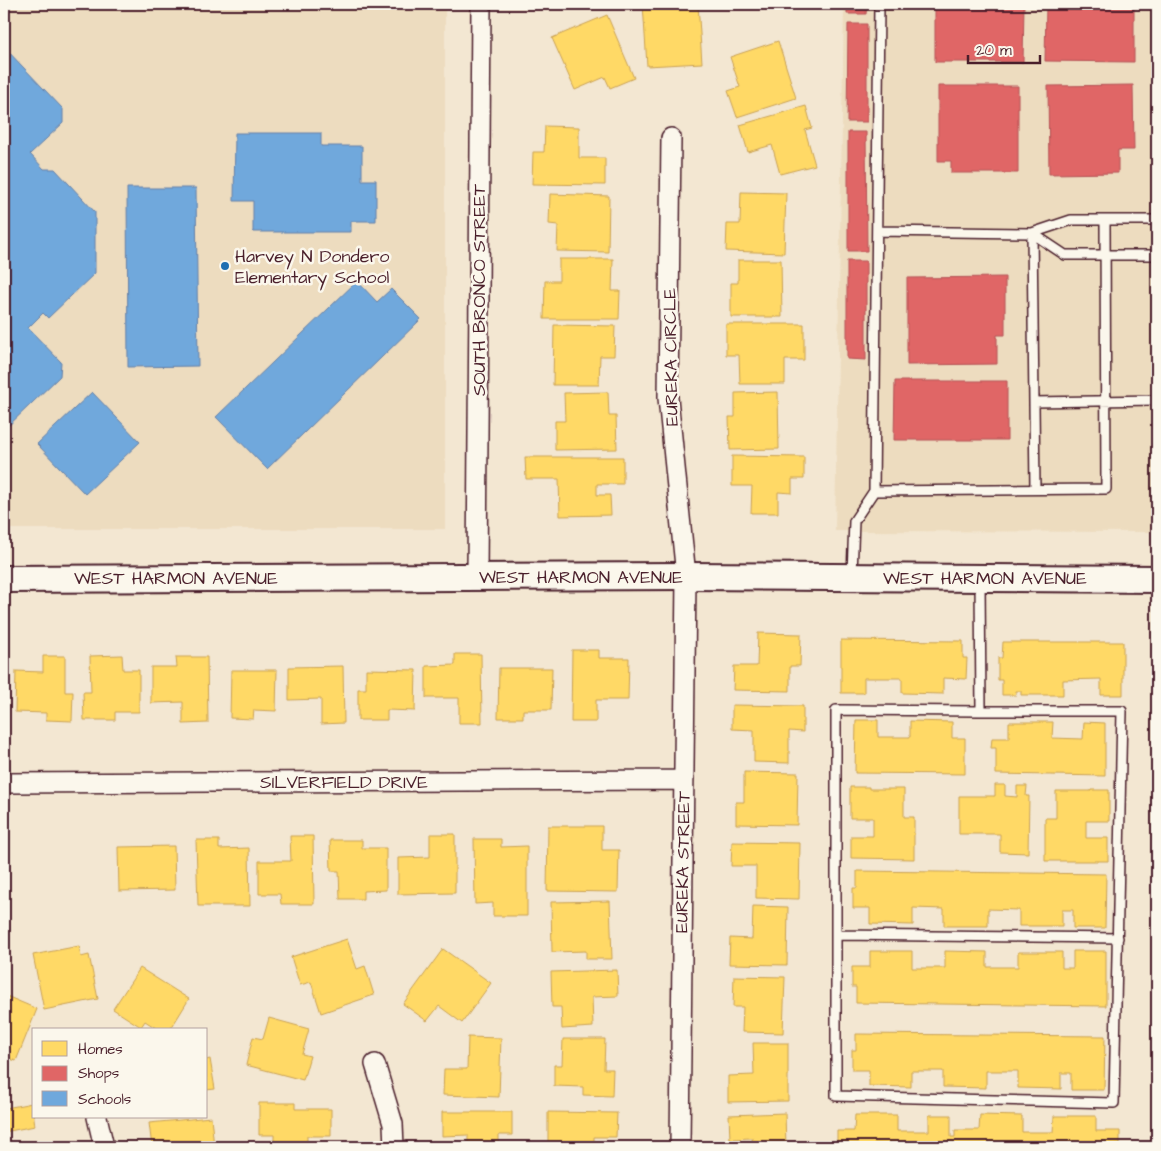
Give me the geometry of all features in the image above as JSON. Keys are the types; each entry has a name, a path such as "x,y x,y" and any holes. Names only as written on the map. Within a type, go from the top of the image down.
{"main road":[{"name":"WEST HARMON AVENUE","path":"4,579 686,576 1157,579"}],"street":[{"name":"SOUTH BRONCO STREET","path":"477,577 482,4"},
{"name":"EUREKA CIRCLE","path":"671,138 668,398 686,576"},
{"name":"EUREKA STREET","path":"680,1147 686,576"},
{"name":"SILVERFIELD DRIVE","path":"4,783 684,780"},
{"path":"375,1064 393,1124 394,1147"},
{"path":"97,1118 104,1147"}],"lane":[{"path":"852,577 854,522 874,492 879,4"},
{"path":"876,231 1032,233 1071,220 1157,220"},
{"path":"874,492 1106,489 1105,220"},
{"path":"1032,233 1065,255 1157,255"},
{"path":"1032,233 1035,490"},
{"path":"1034,402 1157,400"},
{"path":"980,578 982,711"},
{"path":"836,710 982,711 1122,711 1114,1103 836,1096 836,710"},
{"path":"836,935 1118,938"}],"shaded area":[{"name":"Harvey N Dondero Elementary School","path":"4,4 445,4 445,529 4,529"},
{"path":"844,4 1157,4 1155,532 835,531"}],"building: Homes":[{"path":"643,4 698,4 702,63 647,66"},
{"path":"607,15 634,78 610,88 605,77 575,90 552,38"},
{"path":"778,41 796,98 737,117 728,91 740,87 730,57"},
{"path":"806,106 812,128 805,130 815,165 780,174 772,145 748,152 740,125"},
{"path":"545,126 579,127 579,158 605,158 605,185 532,184 533,152 544,152"},
{"path":"741,192 786,193 784,253 726,251 727,224 740,224"},
{"path":"550,194 609,196 608,252 557,251 558,225 549,224"},
{"path":"559,259 613,259 612,291 620,291 619,319 544,319 545,281 559,281"},
{"path":"738,260 781,260 782,317 731,317 731,283 738,283"},
{"path":"726,324 804,324 804,360 785,360 785,384 740,384 739,355 726,355"},
{"path":"554,325 615,326 614,356 600,356 599,385 553,385"},
{"path":"608,392 609,416 616,416 617,449 555,450 555,421 565,421 564,393"},
{"path":"778,392 779,449 730,450 729,417 735,417 735,393"},
{"path":"732,456 804,457 804,479 792,479 792,493 778,492 778,513 751,513 752,486 732,486"},
{"path":"525,457 623,457 623,484 597,484 597,495 610,495 611,515 560,516 559,479 526,479"},
{"path":"758,633 801,634 800,666 790,666 790,691 733,690 734,666 757,666"},
{"path":"841,640 963,641 963,658 967,658 966,679 943,678 943,694 902,693 902,678 864,678 864,693 841,693"},
{"path":"1003,642 1123,642 1123,695 1101,695 1101,679 1063,680 1063,695 1021,695 1021,691 1016,691 1016,695 1002,695 1002,680 998,680 998,658 1002,658"},
{"path":"572,650 599,650 599,658 629,658 628,700 596,700 596,722 571,722"},
{"path":"455,654 481,654 482,723 459,723 459,698 426,698 426,666 455,665"},
{"path":"122,655 123,670 139,670 139,712 115,712 115,720 84,720 83,692 91,692 90,656"},
{"path":"43,656 65,656 65,692 73,692 72,721 46,720 46,713 15,712 16,671 43,672"},
{"path":"176,657 207,657 208,723 183,724 183,702 151,703 151,667 177,667"},
{"path":"343,666 344,723 321,724 321,699 289,700 289,667"},
{"path":"499,668 552,668 551,710 523,710 523,718 498,718"},
{"path":"366,669 416,670 415,711 387,710 387,720 358,720 358,689 366,689"},
{"path":"231,670 277,670 276,711 254,710 253,719 230,718"},
{"path":"732,705 803,706 803,732 789,731 789,763 754,762 754,730 732,729"},
{"path":"856,720 878,720 878,737 910,737 910,721 952,722 952,738 965,738 965,774 855,773"},
{"path":"1009,722 1053,722 1052,738 1083,739 1084,722 1105,723 1105,776 996,774 996,748 991,748 992,738 1009,738"},
{"path":"744,772 798,773 797,825 736,824 736,802 744,802"},
{"path":"995,785 1005,785 1005,796 1017,797 1017,786 1027,786 1026,796 1029,796 1028,853 1000,852 1000,834 959,834 959,796 995,796"},
{"path":"850,787 904,789 904,817 914,817 914,859 851,858 851,836 873,836 873,818 850,818"},
{"path":"1109,790 1109,821 1086,821 1086,838 1108,838 1108,861 1045,861 1045,818 1056,818 1056,791"},
{"path":"548,826 602,826 602,850 619,850 618,892 547,891"},
{"path":"430,834 455,834 455,893 398,894 398,858 430,857"},
{"path":"290,836 313,836 314,904 281,904 280,894 259,894 259,861 291,861"},
{"path":"474,839 501,839 501,847 527,846 527,916 493,916 493,903 475,904"},
{"path":"196,840 219,840 219,849 249,848 250,906 198,906"},
{"path":"330,840 362,840 362,848 386,848 386,890 363,891 363,899 340,899 339,871 331,871"},
{"path":"732,842 800,843 799,899 756,898 756,866 731,866"},
{"path":"174,846 175,890 119,891 118,847"},
{"path":"857,871 1106,874 1105,928 1073,928 1073,910 1062,910 1062,926 1019,926 1019,910 988,909 988,926 944,926 944,909 913,908 913,925 870,924 870,908 853,908 853,888 857,888"},
{"path":"610,901 612,959 586,959 586,951 552,952 551,902"},
{"path":"753,906 788,907 787,965 729,964 730,938 752,939"},
{"path":"347,939 357,969 365,966 374,995 321,1013 311,982 300,985 291,957"},
{"path":"79,946 81,957 89,955 98,999 44,1010 33,955"},
{"path":"443,949 491,983 462,1023 439,1006 427,1021 403,1004"},
{"path":"870,951 912,951 912,968 945,968 945,951 987,952 987,967 1018,967 1018,952 1062,952 1062,968 1073,968 1073,951 1106,951 1106,1006 856,1003 856,987 852,987 852,967 870,967"},
{"path":"140,968 189,999 171,1028 156,1028 145,1021 141,1027 113,1009"},
{"path":"617,970 618,996 592,997 593,1027 562,1029 561,1007 552,1007 551,972"},
{"path":"734,976 785,977 783,1033 742,1032 743,1007 733,1007"},
{"path":"4,995 37,1009 16,1061 4,1057"},
{"path":"269,1018 309,1029 302,1054 310,1056 303,1080 246,1065 253,1037 263,1039"},
{"path":"856,1034 1105,1036 1104,1090 1071,1090 1071,1073 1061,1073 1061,1089 1018,1088 1018,1071 986,1071 986,1088 943,1087 943,1071 911,1071 911,1087 869,1086 869,1070 852,1070 852,1050 856,1050"},
{"path":"468,1037 501,1038 499,1097 443,1095 444,1069 467,1069"},
{"path":"563,1039 605,1039 604,1069 613,1069 612,1096 583,1095 583,1087 554,1086 554,1065 562,1065"},
{"path":"753,1043 788,1043 788,1101 728,1102 728,1076 754,1075"},
{"path":"210,1059 215,1089 208,1090 208,1060"},
{"path":"4,1092 6,1108 32,1103 32,1118 34,1118 35,1126 4,1132"},
{"path":"259,1103 295,1103 295,1109 331,1109 331,1136 307,1136 307,1147 274,1147 274,1135 259,1135"},
{"path":"442,1112 512,1112 512,1135 499,1135 499,1147 468,1147 468,1135 442,1136"},
{"path":"548,1112 617,1113 616,1137 594,1137 594,1147 548,1147"},
{"path":"785,1113 786,1147 753,1147 752,1138 730,1139 729,1115"},
{"path":"855,1115 897,1115 897,1131 929,1131 929,1115 951,1115 951,1137 955,1137 955,1130 979,1130 980,1115 1022,1116 1022,1132 1053,1132 1054,1116 1096,1116 1096,1131 1120,1131 1120,1144 1115,1144 1115,1147 837,1147 837,1131 854,1131"},
{"path":"211,1117 214,1147 152,1147 149,1123"},
{"path":"44,1141 45,1147 15,1147"}],"building: Shops":[{"path":"847,4 867,4 866,14 847,14"},
{"path":"935,4 1024,4 1023,62 935,62"},
{"path":"1046,4 1134,4 1134,62 1045,61"},
{"path":"848,24 867,24 867,122 847,122"},
{"path":"1133,85 1134,150 1118,150 1118,173 1049,174 1048,86"},
{"path":"938,86 1018,86 1018,173 951,173 951,161 938,161"},
{"path":"848,132 866,132 867,251 848,251"},
{"path":"847,261 866,261 866,360 847,359"},
{"path":"1005,277 1005,335 997,335 997,364 907,365 907,278"},
{"path":"895,381 1007,381 1007,440 894,440"}],"building: Schools":[{"path":"4,47 63,109 63,123 30,154 44,169 55,169 95,212 95,273 48,318 43,313 28,328 61,362 60,376 4,430"},
{"path":"235,133 321,133 321,146 362,146 362,180 376,180 376,221 351,221 351,232 253,232 253,201 234,201"},
{"path":"127,188 196,188 198,366 128,367"},
{"path":"357,281 377,302 391,289 421,319 267,469 216,417"},
{"path":"92,392 140,442 85,494 37,444"}],"place":[{"name":"Harvey N Dondero Elementary School","path":"225,266"}]}
